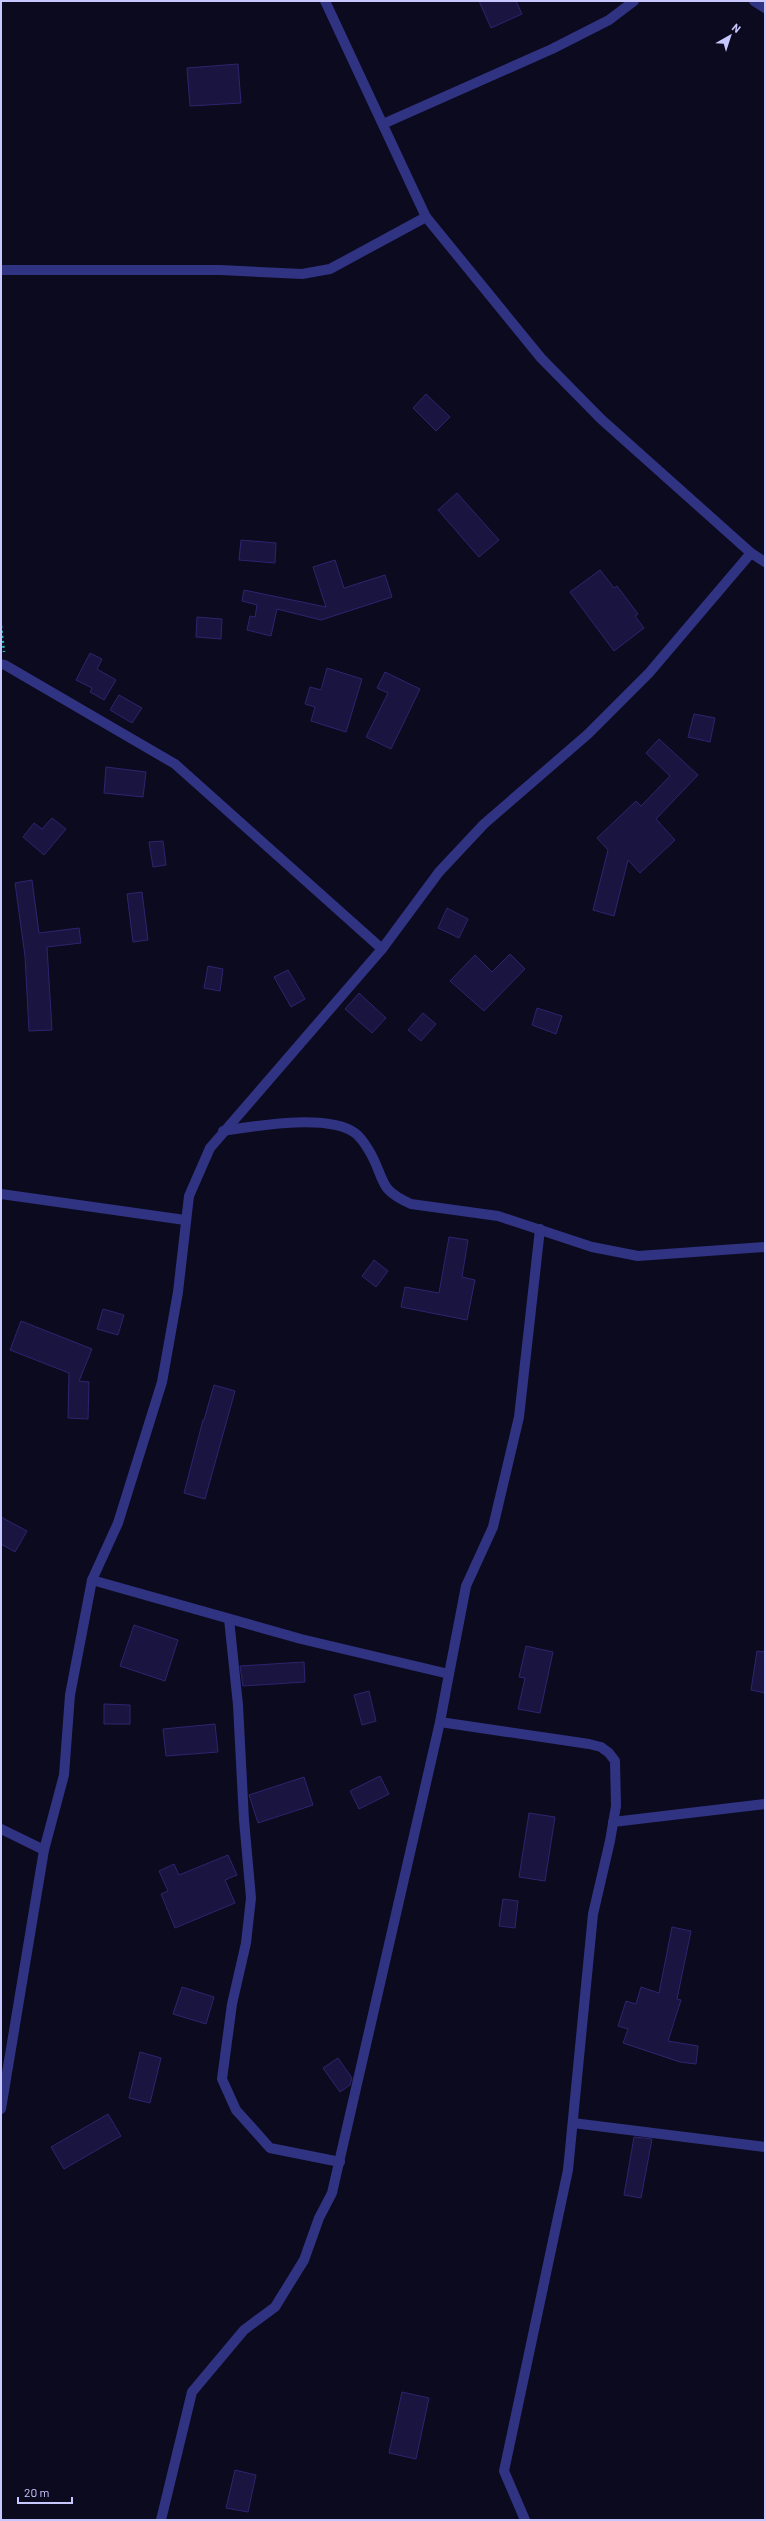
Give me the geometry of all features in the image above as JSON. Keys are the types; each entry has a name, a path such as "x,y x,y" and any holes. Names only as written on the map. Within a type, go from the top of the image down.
{"street":[{"path":"325,1 426,217 541,358 601,419 751,553 765,562"},
{"path":"383,124 552,49 609,20 634,1"},
{"path":"754,1 765,8"},
{"path":"1,270 220,270 302,274 330,269 368,250 426,217"},
{"path":"1,2109 44,1850 64,1775 70,1695 92,1580 118,1522 162,1382 178,1292 189,1196 210,1148 223,1131 382,949 439,872 484,824 588,734 649,673 751,553"},
{"path":"3,665 175,764 382,949"},
{"path":"223,1131 282,1122 337,1125 354,1132 364,1141 385,1189 398,1198 411,1204 498,1216 592,1247 638,1256 765,1247"},
{"path":"1,1194 186,1220"},
{"path":"161,2520 192,2392 244,2330 275,2307 304,2260 319,2218 332,2193 440,1722 466,1586 492,1527 519,1417 540,1229"},
{"path":"92,1580 301,1639 449,1674"},
{"path":"229,1619 238,1705 244,1820 251,1898 246,1943 232,2004 222,2079 236,2110 270,2148 340,2162"},
{"path":"440,1722 600,1747 609,1753 616,1766 616,1806 593,1914 568,2170 504,2471 525,2520"},
{"path":"613,1822 765,1804"},
{"path":"1,1829 44,1850"},
{"path":"573,2123 765,2147"}],"path":[{"path":"1,626 3,665"}],"building":[{"path":"479,1 516,1 522,14 491,28"},
{"path":"238,64 241,103 190,106 187,68"},
{"path":"426,394 450,417 436,431 413,408"},
{"path":"457,493 499,540 479,557 438,510"},
{"path":"241,540 276,543 275,563 239,560"},
{"path":"335,560 344,588 385,575 392,597 321,620 277,609 271,636 247,630 250,616 255,617 257,605 242,601 244,590 326,607 313,567"},
{"path":"600,570 614,588 617,586 638,614 635,616 644,628 614,651 570,592"},
{"path":"197,617 222,619 221,639 196,637"},
{"path":"90,653 102,659 97,669 116,680 104,700 90,692 92,688 76,680"},
{"path":"327,668 362,679 346,732 311,721 315,707 305,704 310,687 321,690"},
{"path":"385,672 420,689 391,749 366,737 388,693 377,688"},
{"path":"119,695 142,708 132,723 110,710"},
{"path":"694,714 715,718 710,742 688,737"},
{"path":"659,739 698,775 656,819 675,840 640,873 628,860 614,916 593,910 608,850 597,838 636,801 641,806 670,776 646,753"},
{"path":"106,767 146,772 143,797 104,793"},
{"path":"52,818 66,829 44,855 23,837 34,823 42,829"},
{"path":"163,841 166,865 153,867 149,842"},
{"path":"32,880 39,933 79,928 81,943 47,947 52,1030 29,1031 25,956 15,883"},
{"path":"142,892 148,940 133,942 127,894"},
{"path":"447,908 468,919 459,938 438,928"},
{"path":"510,954 525,969 484,1011 450,981 475,955 492,972"},
{"path":"208,966 223,969 220,991 204,988"},
{"path":"288,970 305,999 291,1007 274,977"},
{"path":"359,993 386,1018 372,1033 345,1009"},
{"path":"537,1008 562,1016 556,1034 532,1025"},
{"path":"423,1013 436,1024 421,1041 408,1030"},
{"path":"449,1237 468,1240 462,1277 475,1280 467,1320 401,1307 405,1287 439,1293"},
{"path":"374,1260 388,1271 376,1287 362,1276"},
{"path":"103,1309 124,1315 118,1335 97,1329"},
{"path":"21,1321 92,1349 79,1381 89,1382 88,1419 68,1418 69,1373 10,1350"},
{"path":"214,1385 235,1391 205,1499 184,1493 203,1420"},
{"path":"1,1517 27,1531 15,1552 1,1544"},
{"path":"134,1625 178,1640 165,1681 120,1666"},
{"path":"526,1646 553,1652 540,1713 518,1709 525,1678 519,1677"},
{"path":"757,1651 765,1652 765,1693 751,1690"},
{"path":"304,1662 305,1682 243,1686 240,1666"},
{"path":"369,1691 376,1721 362,1725 354,1695"},
{"path":"104,1704 130,1705 130,1724 104,1724"},
{"path":"215,1724 218,1752 166,1756 163,1729"},
{"path":"380,1776 389,1794 359,1809 350,1791"},
{"path":"304,1777 313,1805 258,1823 249,1795"},
{"path":"529,1813 555,1817 545,1881 519,1877"},
{"path":"228,1855 237,1875 225,1880 235,1903 175,1928 161,1894 168,1891 159,1871 174,1864 179,1875"},
{"path":"503,1899 518,1901 515,1928 499,1926"},
{"path":"672,1927 691,1931 677,1999 681,2000 668,2041 698,2046 696,2064 680,2062 623,2043 628,2029 618,2026 626,2001 636,2004 641,1987 659,1993"},
{"path":"182,1987 214,1997 206,2024 173,2014"},
{"path":"140,2052 161,2058 150,2103 129,2098"},
{"path":"338,2058 352,2078 350,2085 340,2092 323,2068"},
{"path":"108,2114 121,2136 64,2169 51,2147"},
{"path":"634,2137 652,2139 641,2198 624,2195"},
{"path":"402,2392 429,2398 416,2459 389,2453"},
{"path":"235,2470 256,2475 248,2512 226,2508"}]}
